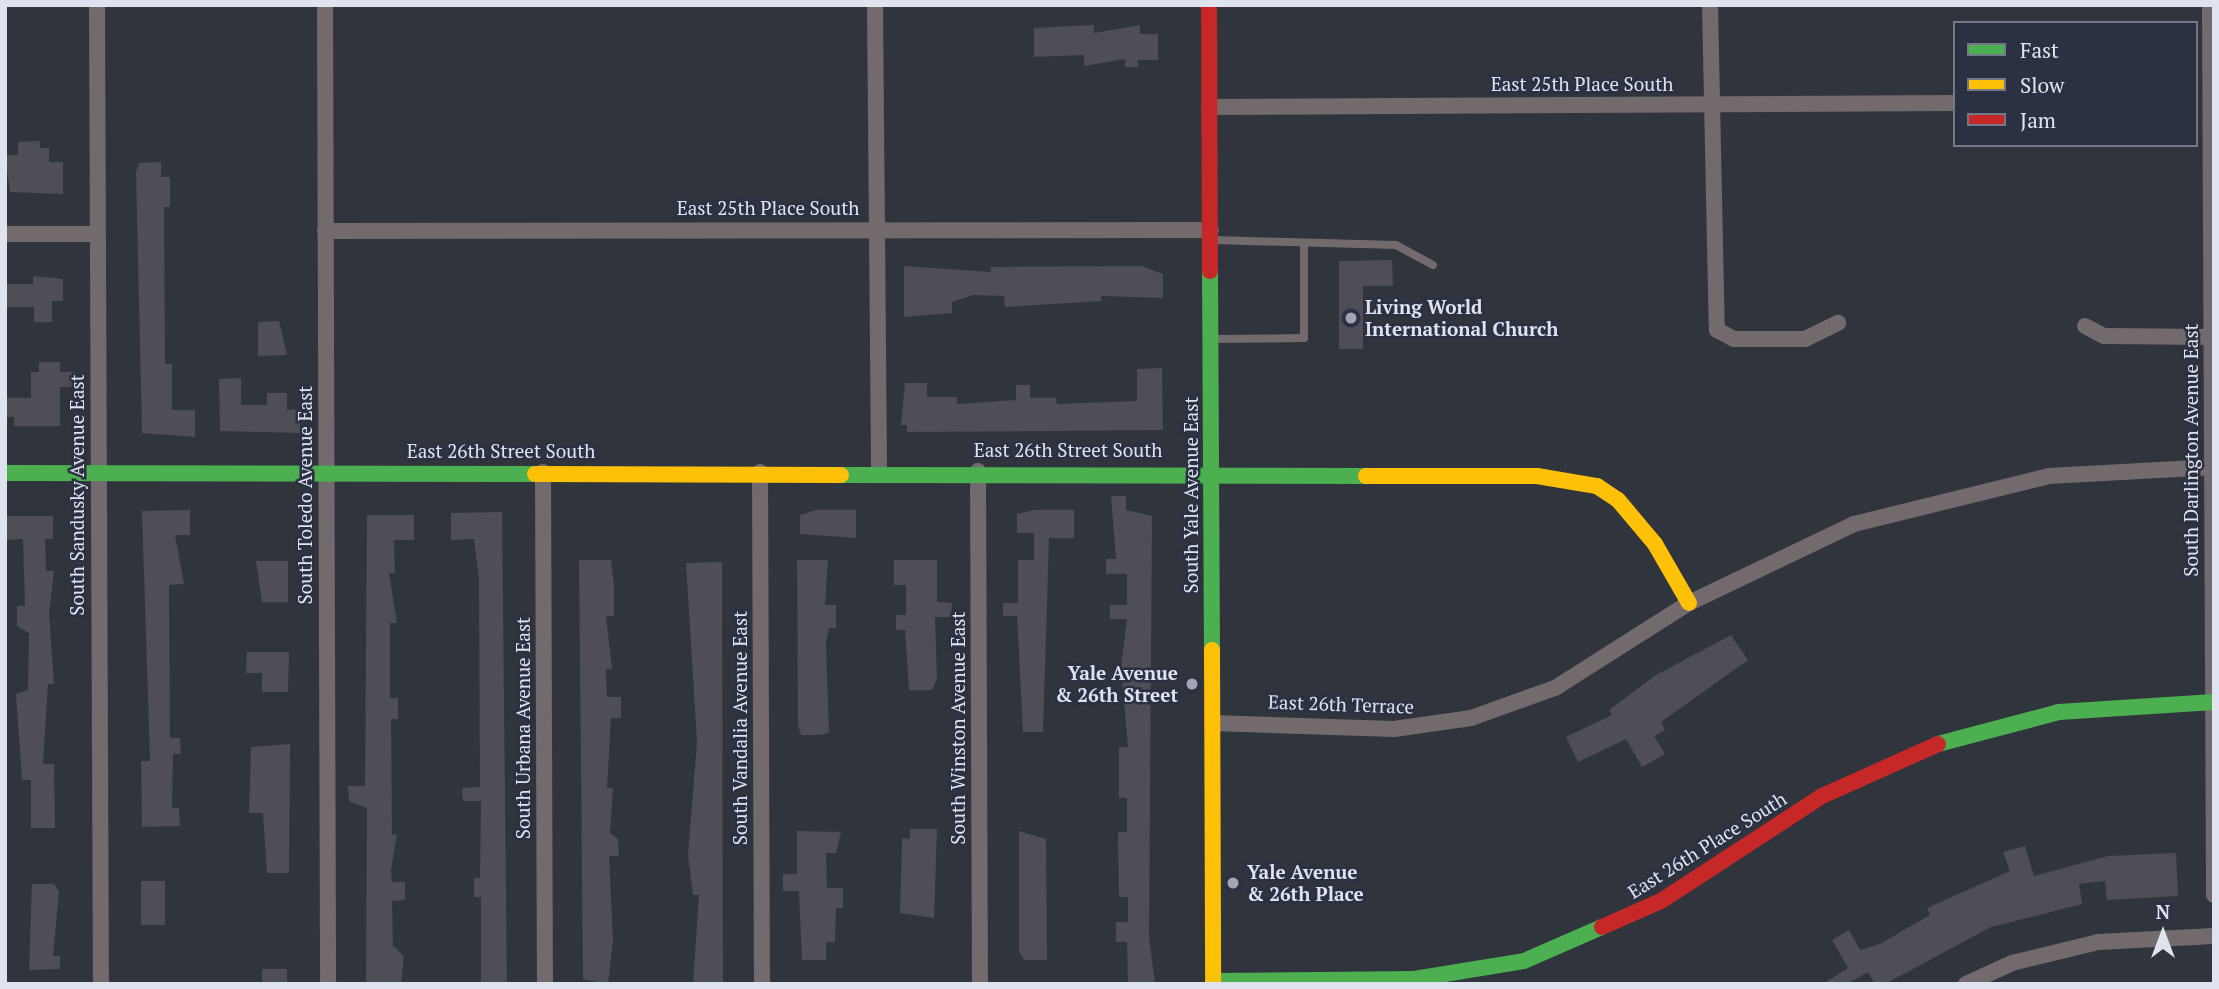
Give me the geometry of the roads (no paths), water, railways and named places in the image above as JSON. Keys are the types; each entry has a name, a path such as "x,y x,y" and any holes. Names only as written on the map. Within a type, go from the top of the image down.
{"street":[{"name":"South Sandusky Avenue East","path":"97,5 101,984"},
{"name":"South Toledo Avenue East","path":"326,5 328,984"},
{"path":"875,5 879,472"},
{"name":"South Yale Avenue East","path":"1209,5 1213,982"},
{"path":"1710,5 1715,321 1723,335 1805,338 1838,323"},
{"name":"South Darlington Avenue East","path":"2210,5 2203,101 2212,241 2214,895"},
{"name":"East 25th Place South","path":"1209,107 1953,103"},
{"name":"East 25th Place South","path":"325,231 878,229 1210,235"},
{"path":"5,234 97,234"},
{"path":"2085,326 2104,336 2212,337"},
{"path":"1689,603 1793,549 1914,504 2087,471 2213,467"},
{"name":"East 26th Street South","path":"5,473 978,471 1537,476 1597,486 1636,517 1689,603"},
{"name":"South Winston Avenue East","path":"978,471 980,984"},
{"name":"South Urbana Avenue East","path":"543,472 545,984"},
{"name":"South Vandalia Avenue East","path":"760,472 762,984"},
{"name":"East 26th Terrace","path":"1213,723 1394,729 1471,718 1555,688 1689,603"},
{"name":"East 26th Place South","path":"1213,982 1414,979 1524,961 1651,907 1822,796 1917,749 2059,712 2213,702"},
{"path":"1966,984 2012,963 2098,942 2214,936"}],"lane":[{"path":"1210,235 1304,243 1396,245 1433,265"},
{"path":"1211,339 1304,338 1304,243"}],"place":[{"name":"Living World International Church","path":"1351,318"},
{"name":"Yale Avenue & 26th Street","path":"1192,684"},
{"name":"Yale Avenue & 26th Place","path":"1233,883"}]}
